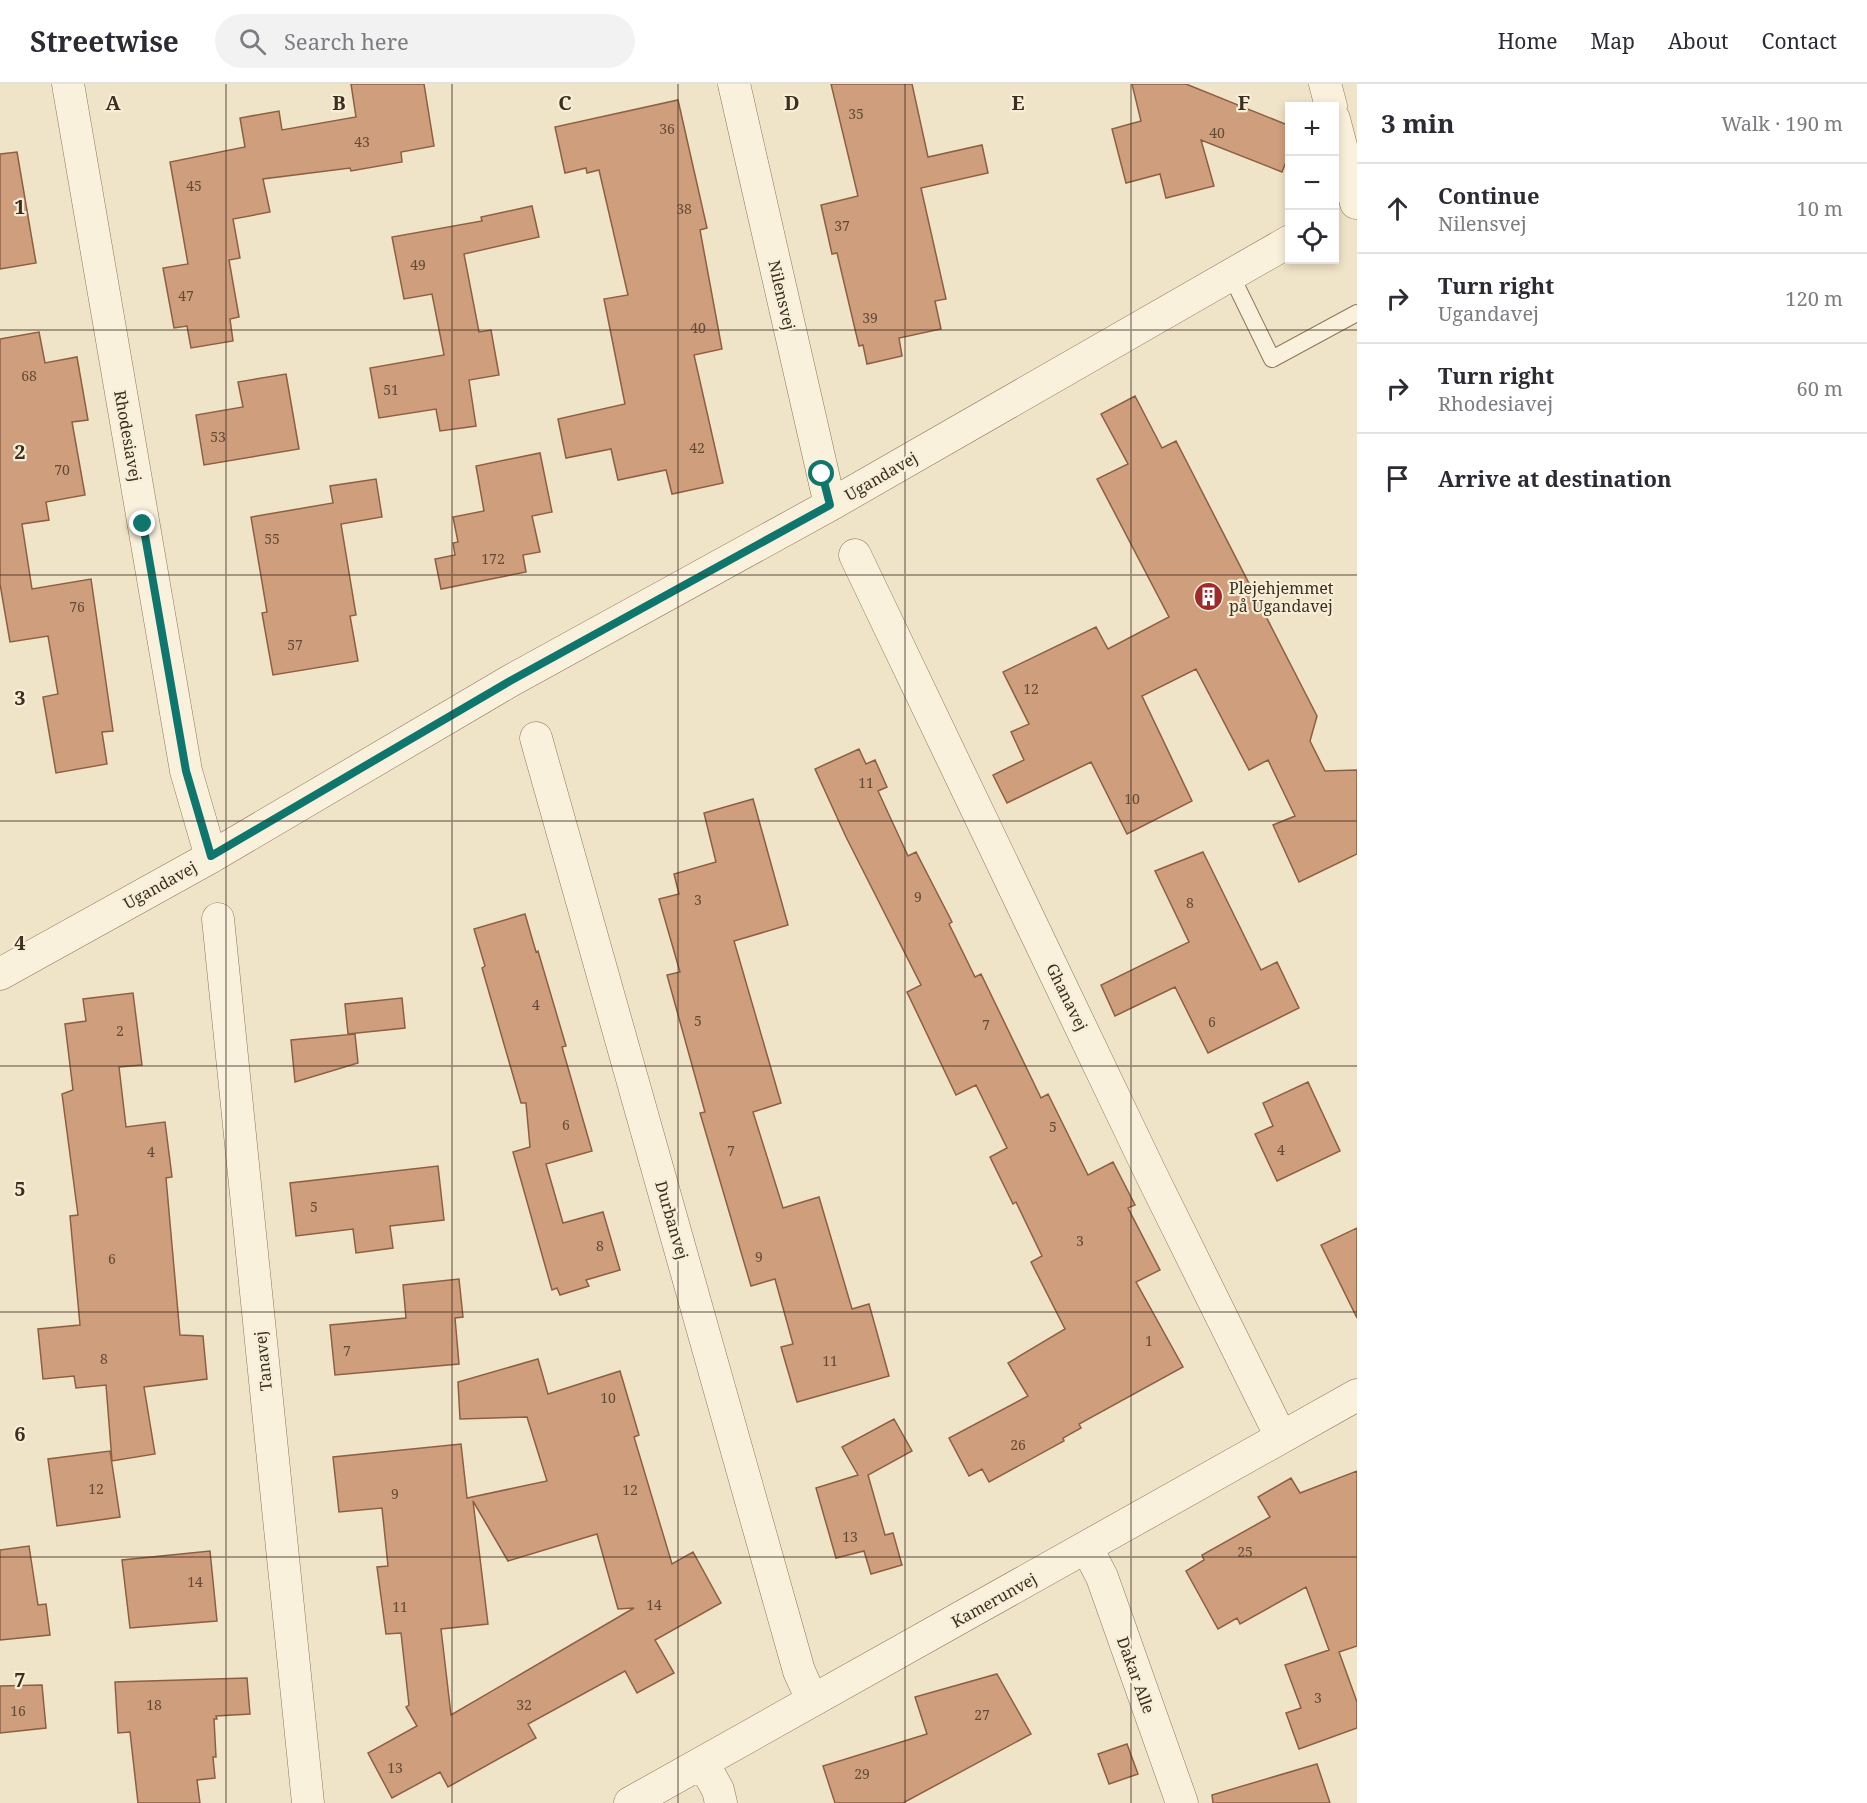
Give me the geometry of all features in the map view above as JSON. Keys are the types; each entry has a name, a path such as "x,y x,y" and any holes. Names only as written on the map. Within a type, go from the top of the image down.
{"street":[{"name":"Rhodesiavej","path":"68,84 186,771 211,856"},
{"name":"Nilensvej","path":"734,84 830,505"},
{"path":"1325,84 1330,102"},
{"path":"1339,144 1349,207"},
{"name":"Ugandavej","path":"0,974 211,856 510,681 830,505 1285,245"},
{"name":"Ghanavej","path":"855,555 1145,1161 1281,1437"},
{"name":"Durbanvej","path":"536,738 799,1671 812,1700"},
{"name":"Tanavej","path":"218,919 308,1803"},
{"name":"Kamerunvej","path":"630,1803 1357,1395"},
{"name":"Dakar Alle","path":"1087,1548 1102,1577 1182,1803"},
{"path":"703,1763 718,1790 721,1803"}],"lane":[{"path":"1231,275 1272,359 1357,313"}],"building":[{"path":"351,84 424,84 434,146 401,152 402,162 351,171 350,168 263,179 270,212 233,219 240,258 229,260 239,317 230,319 233,341 191,348 187,326 174,328 163,268 188,264 170,162 245,147 240,118 279,111 282,130 356,117"},
{"path":"831,84 912,84 928,157 982,145 988,173 921,188 946,299 935,301 941,329 899,338 902,356 867,364 863,345 859,346 837,253 832,254 821,205 858,196"},
{"path":"1132,84 1186,84 1285,124 1285,164 1282,172 1201,140 1214,186 1166,198 1160,174 1126,183 1112,129 1141,121"},
{"path":"678,100 707,228 700,230 722,349 694,355 723,483 672,494 666,470 618,480 611,449 566,458 558,419 625,404 604,299 628,295 599,170 587,173 586,168 565,173 555,127"},
{"path":"17,152 36,263 0,269 0,154"},
{"path":"532,206 539,237 464,254 479,332 491,330 499,375 469,380 476,426 440,431 436,409 379,418 370,368 444,355 432,294 404,299 392,237 482,221 481,217"},
{"path":"39,332 45,363 77,357 88,420 72,422 85,495 46,502 49,520 22,524 32,589 91,579 113,731 102,732 107,764 56,773 43,697 58,694 48,636 10,642 0,584 0,339"},
{"path":"286,374 299,449 204,465 196,415 243,407 238,382"},
{"path":"1135,396 1162,448 1176,441 1317,716 1310,741 1325,771 1357,770 1357,854 1299,882 1273,825 1295,816 1268,760 1249,770 1196,669 1142,696 1192,801 1127,834 1091,762 1007,803 993,775 1024,760 1011,732 1029,724 1003,672 1096,627 1108,649 1169,617 1097,479 1128,464 1101,414"},
{"path":"540,453 552,512 532,516 540,552 523,555 526,572 441,589 435,559 455,555 453,543 458,542 453,517 484,511 476,466"},
{"path":"376,479 382,517 341,524 356,615 350,616 358,661 273,675 262,613 267,612 251,517 333,503 330,486"},
{"path":"859,749 866,764 875,760 887,787 878,791 908,856 916,852 952,922 949,924 975,977 981,974 1041,1098 1048,1094 1088,1175 1113,1162 1135,1205 1128,1208 1160,1270 1136,1282 1183,1367 1079,1424 1081,1428 1063,1438 1064,1441 989,1482 982,1469 969,1476 949,1438 1028,1396 1008,1363 1065,1329 1031,1262 1042,1256 1016,1202 1013,1204 990,1157 1007,1148 976,1085 956,1095 907,992 921,985 846,837 815,769"},
{"path":"753,799 788,925 734,941 781,1103 753,1112 783,1208 819,1197 852,1309 869,1304 889,1376 797,1402 781,1347 793,1344 775,1279 751,1286 700,1113 705,1112 667,975 680,972 659,899 679,894 674,874 716,862 704,813"},
{"path":"1203,852 1261,970 1277,962 1299,1008 1208,1053 1175,987 1115,1016 1101,985 1189,942 1155,871"},
{"path":"525,914 566,1046 562,1047 592,1151 546,1164 563,1223 603,1212 620,1270 586,1280 589,1286 560,1295 557,1288 552,1290 513,1152 530,1147 526,1103 521,1103 482,968 485,966 474,929"},
{"path":"133,993 142,1065 119,1067 126,1127 165,1122 172,1177 166,1178 180,1335 203,1336 207,1379 144,1387 155,1454 112,1461 106,1385 76,1388 74,1376 43,1379 38,1329 80,1325 70,1216 78,1215 62,1094 73,1090 65,1024 86,1021 83,999"},
{"path":"402,998 405,1028 348,1034 345,1004"},
{"path":"355,1034 358,1063 295,1082 291,1040"},
{"path":"1308,1082 1340,1151 1277,1181 1255,1134 1273,1126 1263,1103"},
{"path":"438,1166 444,1220 390,1226 393,1248 356,1253 353,1229 296,1236 290,1183"},
{"path":"1357,1228 1357,1318 1321,1245"},
{"path":"459,1279 463,1317 455,1318 459,1364 335,1375 330,1325 406,1318 403,1285"},
{"path":"538,1359 548,1394 620,1371 639,1435 634,1437 672,1564 693,1552 721,1603 655,1640 674,1673 637,1693 625,1671 528,1724 536,1738 448,1787 440,1772 392,1798 368,1753 417,1726 406,1707 409,1705 401,1633 386,1634 377,1567 388,1566 382,1508 339,1512 333,1457 461,1444 467,1498 547,1481 527,1417 460,1419 458,1382","holes":["473,1501 508,1561 597,1534 618,1609 634,1608 451,1715 441,1629 488,1624"]},
{"path":"894,1419 912,1451 868,1475 885,1535 893,1533 902,1565 871,1574 864,1551 836,1558 816,1488 858,1475 842,1447"},
{"path":"110,1451 120,1517 57,1526 48,1459"},
{"path":"1357,1471 1357,1646 1339,1652 1357,1702 1357,1728 1299,1749 1286,1713 1301,1708 1285,1665 1329,1650 1306,1587 1240,1624 1237,1618 1218,1629 1186,1571 1204,1560 1202,1555 1270,1517 1258,1497 1291,1478 1300,1493"},
{"path":"29,1546 38,1605 46,1604 50,1635 0,1640 0,1550"},
{"path":"210,1551 217,1621 130,1628 122,1560"},
{"path":"997,1674 1031,1734 903,1803 835,1803 823,1766 927,1734 915,1697"},
{"path":"247,1678 250,1714 216,1716 217,1719 214,1719 215,1778 197,1780 200,1803 138,1803 130,1732 118,1733 115,1682"},
{"path":"42,1685 46,1728 0,1733 0,1686"},
{"path":"1127,1744 1138,1774 1109,1784 1098,1754"},
{"path":"1317,1764 1330,1803 1213,1803 1212,1795"}],"place":[{"name":"Plejehjemmet på Ugandavej","path":"1208,597"}],"route":[{"path":"143,524 186,771 211,856 510,681 830,505 822,474"}]}
